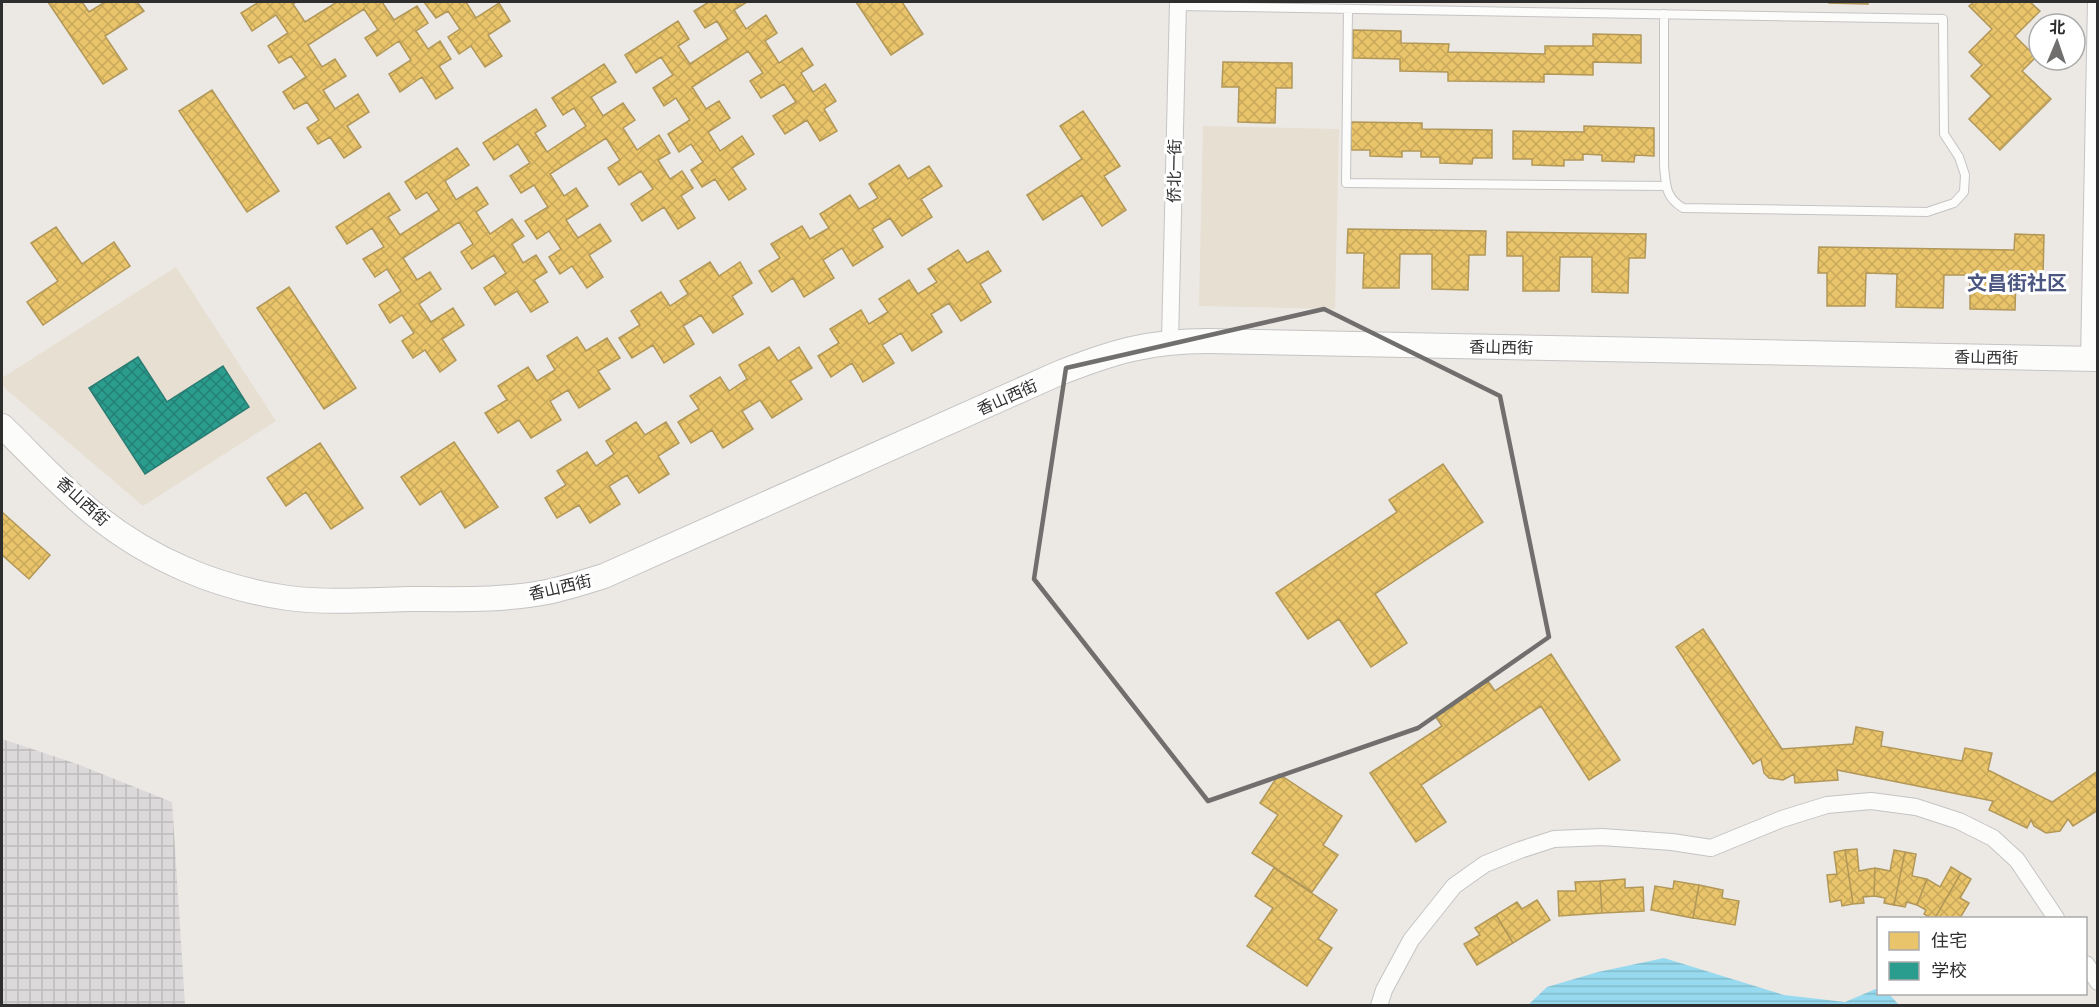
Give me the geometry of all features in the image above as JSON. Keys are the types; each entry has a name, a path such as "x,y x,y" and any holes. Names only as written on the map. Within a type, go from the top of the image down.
{"street":[{"path":"2093,359 2096,2"},
{"name":"侨北一街","path":"1170,341 1178,4"},
{"name":"香山西街","path":"2,426 93,513 122,535 163,559 218,582 280,596 324,600 507,597 546,592 604,576 1057,374 1116,352 1170,341 2093,359"},
{"path":"1379,1005 1384,990 1411,940 1454,886 1485,864 1554,839 1602,837 1672,842 1711,848 1782,819 1827,805 1870,801 1916,807 1959,821 1993,838 2017,860 2055,917"},
{"path":"2087,967 2097,982"}],"lane":[{"path":"1178,4 1943,19 1944,134 1959,157 1965,175 1964,192 1954,203 1927,212 1683,208 1671,201 1666,186 1664,166 1664,15"},
{"path":"1348,9 1346,183 1666,186"}],"highlighted area":[{"path":"1324,309 1500,396 1549,637 1418,728 1208,801 1034,579 1066,368"}],"shaded area":[{"path":"1203,126 1339,129 1335,309 1199,306"},
{"path":"176,267 276,421 143,506 6,389 2,384 2,378"},
{"path":"2,739 77,764 172,802 185,1005 2,1005"}],"water":[{"path":"1664,958 1784,995 1845,1002 1877,988 1877,995 1890,995 1899,1005 1528,1005 1547,987 1598,972"}],"building: 住宅":[{"path":"48,2 82,2 89,12 105,2 137,2 144,11 105,36 127,69 103,84"},
{"path":"259,2 296,2 293,4 305,22 337,2 382,2 394,20 417,6 428,23 416,31 428,49 440,41 451,59 439,66 453,88 436,99 422,77 400,92 389,74 411,60 399,41 377,56 365,38 378,30 364,9 308,45 322,67 335,59 346,76 323,90 335,109 358,94 369,112 347,126 361,147 344,158 330,137 318,144 307,128 319,120 307,102 294,109 283,92 306,77 291,56 279,63 268,46 288,33 276,15 252,31 241,13"},
{"path":"424,2 466,2 476,18 499,3 510,21 488,35 502,56 485,67 471,46 459,54 448,37 460,29 448,11 436,18"},
{"path":"709,2 747,2 734,10 746,29 766,15 777,33 765,41 779,63 802,48 813,65 801,73 813,92 825,84 836,101 824,109 837,131 820,141 807,120 785,134 773,116 796,102 784,84 761,98 750,81 763,73 748,51 692,87 706,109 719,101 730,118 708,132 720,151 742,136 754,154 732,168 746,189 729,200 715,179 702,187 691,170 703,162 691,144 679,152 668,134 690,120 676,98 664,106 653,88 673,75 661,57 636,73 625,55 678,21 689,39 678,46 690,64 728,39 717,21 705,28 694,11"},
{"path":"856,2 902,2 923,34 891,55"},
{"path":"1868,2 1868,4 1829,3"},
{"path":"1974,2 2030,2 2040,11 2027,12 2027,24 2015,36 2027,48 2027,66 2022,71 2051,99 2000,150 1969,119 1991,96 1971,76 1982,65 1969,52 1992,29 1969,6"},
{"path":"1353,30 1401,31 1401,43 1449,44 1448,52 1545,54 1545,46 1593,46 1593,34 1641,35 1641,63 1593,62 1593,75 1544,74 1544,82 1448,81 1448,72 1400,71 1400,59 1353,58"},
{"path":"1223,62 1292,63 1292,88 1276,88 1275,123 1238,122 1239,87 1222,87"},
{"path":"604,64 616,82 591,97 603,116 623,103 635,120 623,128 637,150 659,135 670,153 658,160 670,179 682,171 693,188 681,196 695,218 678,229 664,207 642,221 631,204 653,189 641,171 619,185 608,168 620,160 606,138 550,174 564,196 576,188 588,206 566,220 578,238 600,224 611,241 589,255 603,277 587,288 572,266 560,274 549,257 561,249 549,231 537,239 525,221 548,207 534,185 521,193 510,176 530,163 518,144 494,160 483,143 536,109 546,126 535,133 547,152 586,126 574,108 563,115 552,98"},
{"path":"212,90 279,191 247,212 179,111"},
{"path":"1083,111 1120,166 1104,176 1126,210 1102,226 1082,195 1043,220 1027,195 1082,159 1060,126"},
{"path":"1351,122 1422,123 1422,129 1492,130 1492,158 1473,158 1472,164 1440,163 1440,157 1421,157 1421,151 1402,151 1402,157 1370,156 1370,150 1351,150"},
{"path":"1584,126 1654,128 1654,156 1635,155 1634,162 1602,161 1602,155 1583,154 1583,160 1564,160 1564,166 1532,165 1532,159 1513,159 1513,131 1584,132"},
{"path":"457,148 469,165 445,181 456,200 477,187 488,204 476,212 490,234 512,219 524,236 512,244 523,263 536,255 547,272 534,280 548,302 531,312 517,291 495,305 484,288 506,273 494,255 472,269 461,252 473,244 459,222 403,258 417,280 430,272 441,289 419,304 431,322 453,308 464,325 442,339 456,360 440,372 425,350 413,358 402,341 414,333 402,315 390,323 379,305 401,291 387,269 375,277 363,259 384,247 372,228 347,244 336,227 389,193 400,210 388,217 400,235 439,210 427,192 416,199 405,182"},
{"path":"899,165 908,179 929,166 942,186 921,199 932,217 902,236 890,218 872,229 883,247 853,266 842,248 823,260 834,278 804,297 793,278 772,292 759,271 780,258 771,244 802,226 810,239 829,228 820,214 850,195 859,209 878,198 869,184"},
{"path":"56,227 82,264 114,242 130,266 43,325 27,302 58,281 31,243"},
{"path":"1348,229 1486,231 1485,255 1469,255 1468,290 1432,289 1432,254 1400,254 1399,288 1363,288 1364,253 1347,253"},
{"path":"1507,232 1646,234 1645,258 1629,258 1628,293 1592,292 1592,257 1560,257 1559,291 1523,291 1523,256 1507,256"},
{"path":"2015,234 2044,235 2043,277 2016,276 2015,310 1970,309 1970,275 1944,275 1943,308 1896,307 1897,274 1866,273 1865,306 1827,306 1827,273 1818,273 1819,247 2014,250"},
{"path":"958,250 967,263 988,251 1001,271 980,284 991,302 961,321 949,303 931,314 942,332 912,351 901,333 882,345 894,363 863,382 852,363 831,377 818,356 839,343 830,329 861,310 869,324 888,312 879,299 909,280 918,294 937,282 928,269"},
{"path":"710,262 719,276 740,262 752,283 732,296 743,314 713,333 701,315 683,326 694,344 664,363 653,345 632,358 619,338 640,325 631,311 661,292 670,306 688,294 680,281"},
{"path":"289,287 356,388 324,409 257,308"},
{"path":"577,337 586,351 607,338 620,358 598,371 610,389 579,408 568,390 550,401 561,420 531,438 519,420 498,433 485,413 507,400 498,386 528,367 537,381 555,370 547,356"},
{"path":"769,347 778,361 799,347 812,368 790,381 802,399 772,418 760,400 742,411 753,429 723,448 712,430 691,443 678,422 699,409 690,396 720,377 729,391 747,379 739,365"},
{"path":"636,422 645,435 666,422 679,443 658,456 669,474 639,493 627,475 609,486 620,504 590,523 579,505 557,518 545,498 566,485 557,471 587,452 596,466 614,454 606,441"},
{"path":"454,442 498,507 465,528 441,491 420,505 401,477"},
{"path":"320,443 363,508 331,529 306,492 286,506 267,478"},
{"path":"1443,464 1483,522 1375,594 1407,643 1371,667 1339,619 1308,639 1276,593 1397,512 1389,500"},
{"path":"2,512 50,555 29,579 2,555"},
{"path":"1703,629 1782,749 1853,744 1856,727 1883,732 1881,746 1962,761 1965,748 1992,753 1988,770 2052,802 2098,771 2098,810 2073,826 2068,819 2060,831 2046,833 2034,826 2031,820 2027,828 1989,810 1993,801 1837,770 1838,780 1795,783 1794,774 1783,780 1769,778 1764,773 1761,759 1753,764 1676,647"},
{"path":"1551,654 1620,760 1589,780 1541,706 1421,785 1446,822 1416,842 1370,773 1442,726 1435,716 1488,681 1495,691"},
{"path":"1279,774 1342,816 1323,845 1338,855 1312,892 1252,853 1278,815 1260,803"},
{"path":"1857,849 1859,871 1875,868 1874,896 1863,897 1864,903 1853,904 1845,850"},
{"path":"1845,850 1853,904 1842,906 1841,900 1830,902 1827,875 1837,874 1834,852"},
{"path":"1894,850 1905,852 1894,905 1884,903 1885,898 1874,896 1875,868 1890,871"},
{"path":"1905,852 1916,854 1912,876 1927,879 1917,905 1907,902 1905,907 1894,905"},
{"path":"1951,867 1961,873 1936,917 1929,917 1924,914 1926,910 1917,905 1927,879 1940,887"},
{"path":"1274,868 1337,910 1318,939 1332,948 1307,986 1247,946 1273,908 1255,896"},
{"path":"1961,873 1971,879 1960,898 1969,903 1961,917 1936,917"},
{"path":"1625,879 1625,888 1643,887 1644,911 1602,913 1600,881"},
{"path":"1600,881 1602,913 1559,916 1558,891 1576,891 1575,882"},
{"path":"1674,881 1699,885 1693,918 1651,910 1655,886 1673,889"},
{"path":"1699,885 1723,890 1722,898 1739,901 1735,925 1693,918"},
{"path":"1537,900 1550,920 1513,943 1496,915 1517,902 1522,909"},
{"path":"1496,915 1513,943 1477,965 1464,944 1480,935 1475,928"}],"building: 学校":[{"path":"138,357 167,402 223,366 249,407 145,474 89,388"}],"district":[{"name":"文昌街社区","path":"2017,283"}]}
